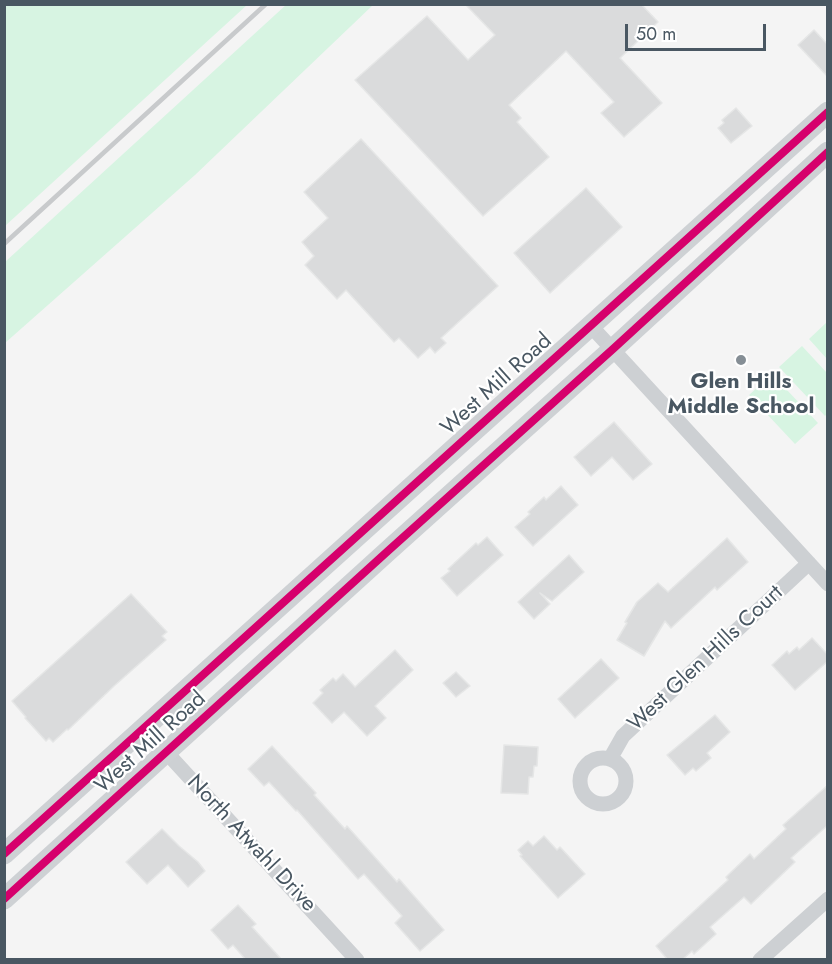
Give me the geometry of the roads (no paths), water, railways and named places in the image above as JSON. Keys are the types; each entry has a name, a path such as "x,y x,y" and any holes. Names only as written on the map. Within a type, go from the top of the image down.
{"main road":[{"name":"West Mill Road","path":"4,854 828,112"},
{"name":"West Mill Road","path":"4,899 828,152"}],"street":[{"path":"590,325 828,584"},
{"name":"West Glen Hills Court","path":"610,759 623,736 809,563"},
{"name":"North Atwahl Drive","path":"144,728 357,960"},
{"path":"760,960 828,899"}],"railway":[{"path":"4,244 266,4"}],"place":[{"name":"Glen Hills Middle School","path":"741,360"}]}
